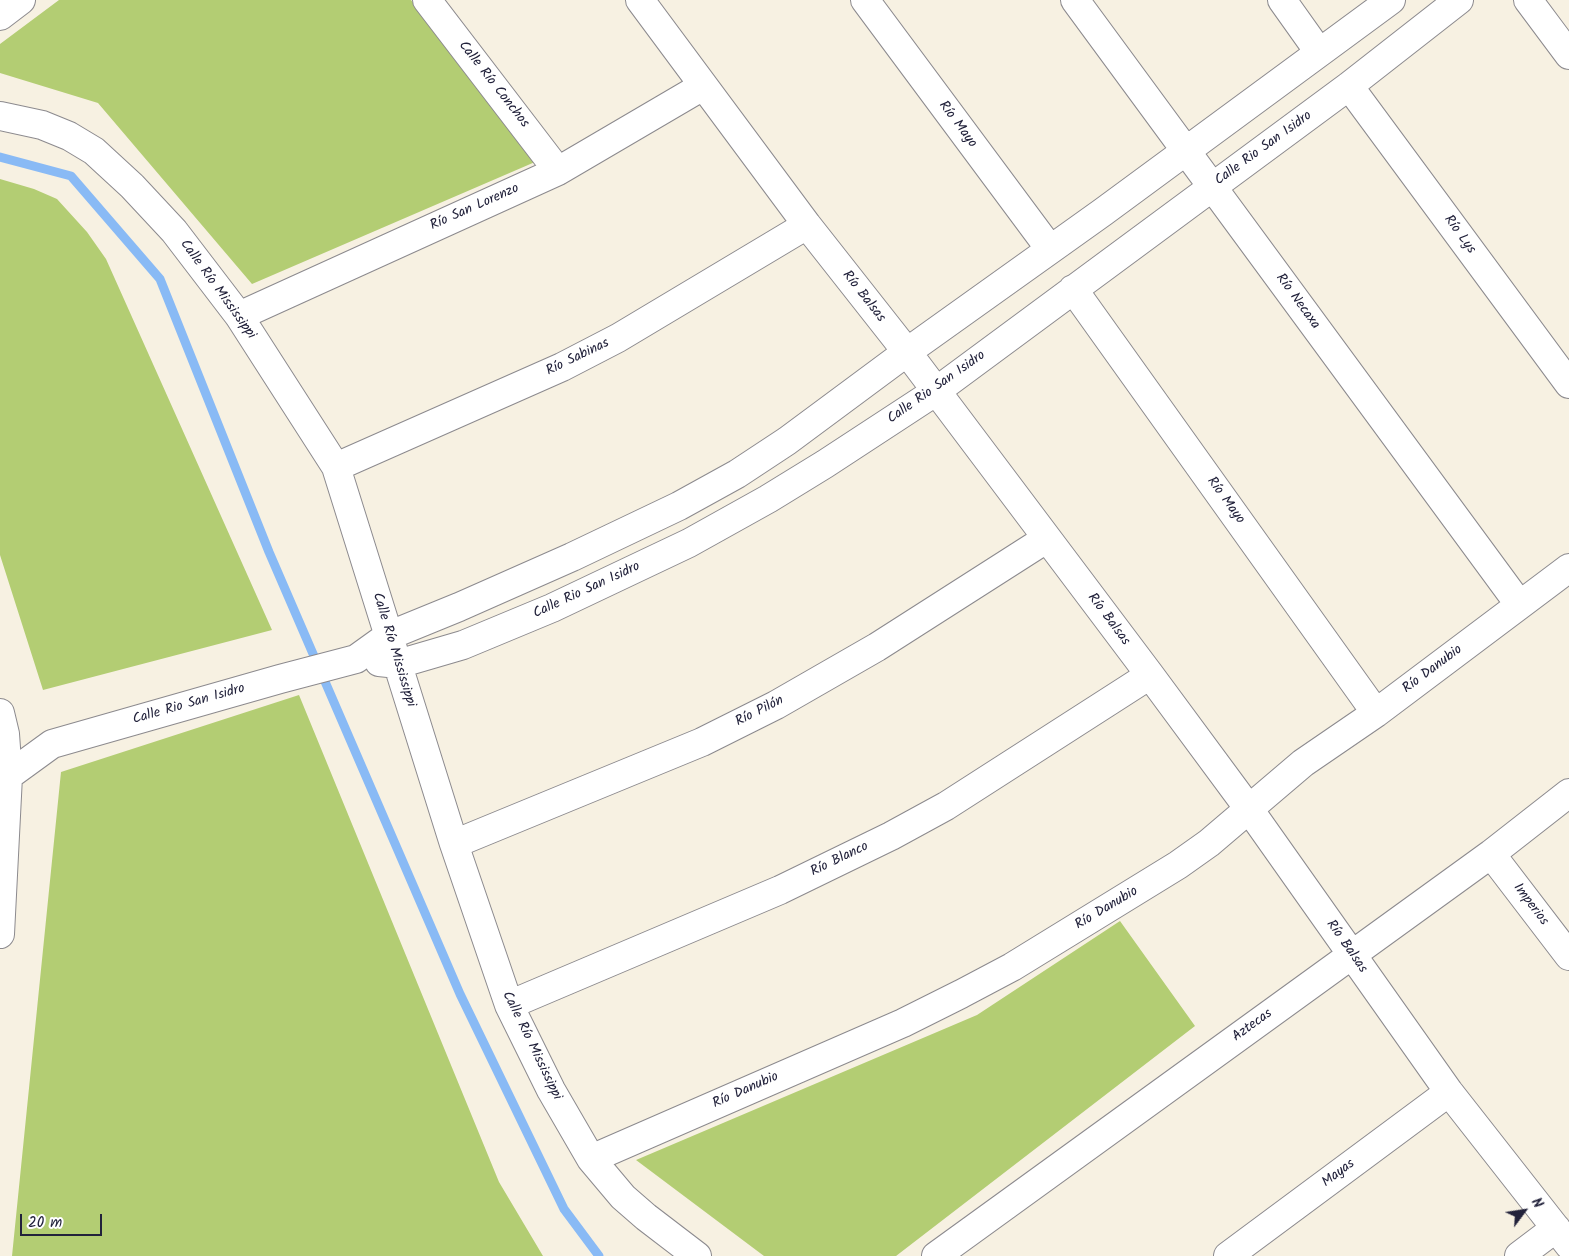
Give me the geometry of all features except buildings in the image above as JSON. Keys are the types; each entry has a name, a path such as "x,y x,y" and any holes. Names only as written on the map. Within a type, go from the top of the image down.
{"street":[{"path":"0,16 21,0"},
{"name":"Calle Río Conchos","path":"427,0 558,171"},
{"name":"Río Balsas","path":"640,0 807,225 907,352 935,392 1249,809 1449,1092 1563,1237"},
{"name":"Río Mayo","path":"864,0 1050,249"},
{"name":"Río Necaxa","path":"1074,0 1520,604"},
{"path":"1282,0 1319,52"},
{"name":"Calle Rio San Isidro","path":"347,662 388,636 563,561 679,506 737,474 788,441 907,352 1391,0"},
{"name":"Calle Rio San Isidro","path":"4,778 52,744 280,679 347,662 398,664 463,645 552,608 689,542 817,470 935,392 1350,86 1459,0"},
{"path":"1528,0 1569,55"},
{"name":"Río San Lorenzo","path":"238,316 558,171 703,86"},
{"name":"Río Lys","path":"1350,86 1569,384"},
{"name":"Calle Río Mississippi","path":"0,116 42,125 69,136 94,150 132,186 174,231 238,316 336,467 454,844 509,1005 551,1090 591,1159 623,1197 697,1256"},
{"name":"Río Sabinas","path":"336,467 578,359 618,338 807,225"},
{"name":"Río Mayo","path":"1074,289 1376,713"},
{"name":"Río Pilón","path":"454,844 702,742 776,705 877,647 1046,539"},
{"name":"Río Danubio","path":"591,1159 903,1023 1012,967 1178,865 1209,842 1303,764 1376,713 1569,568"},
{"name":"Río Blanco","path":"509,1005 780,890 891,836 946,806 1150,676"},
{"path":"0,934 4,778 2,727"},
{"name":"Calle Rio San Isidro","path":"2,727 52,744"},
{"name":"Aztecas","path":"936,1256 1491,854 1569,793"},
{"name":"Imperios","path":"1491,854 1569,956"},
{"name":"Mayas","path":"1228,1256 1449,1092"},
{"path":"1519,1256 1563,1237"}],"green space":[{"path":"59,0 411,0 535,162 252,284 98,103 0,73 0,44"},
{"path":"0,179 34,189 57,199 87,232 106,259 272,630 43,690 0,555"},
{"path":"299,695 499,1182 543,1256 12,1256 61,772"},
{"path":"1120,921 1195,1026 896,1256 764,1256 636,1160 977,1015"}],"waterway":[{"path":"0,157 71,176 160,279 269,552 460,994 564,1209 599,1256"}]}
